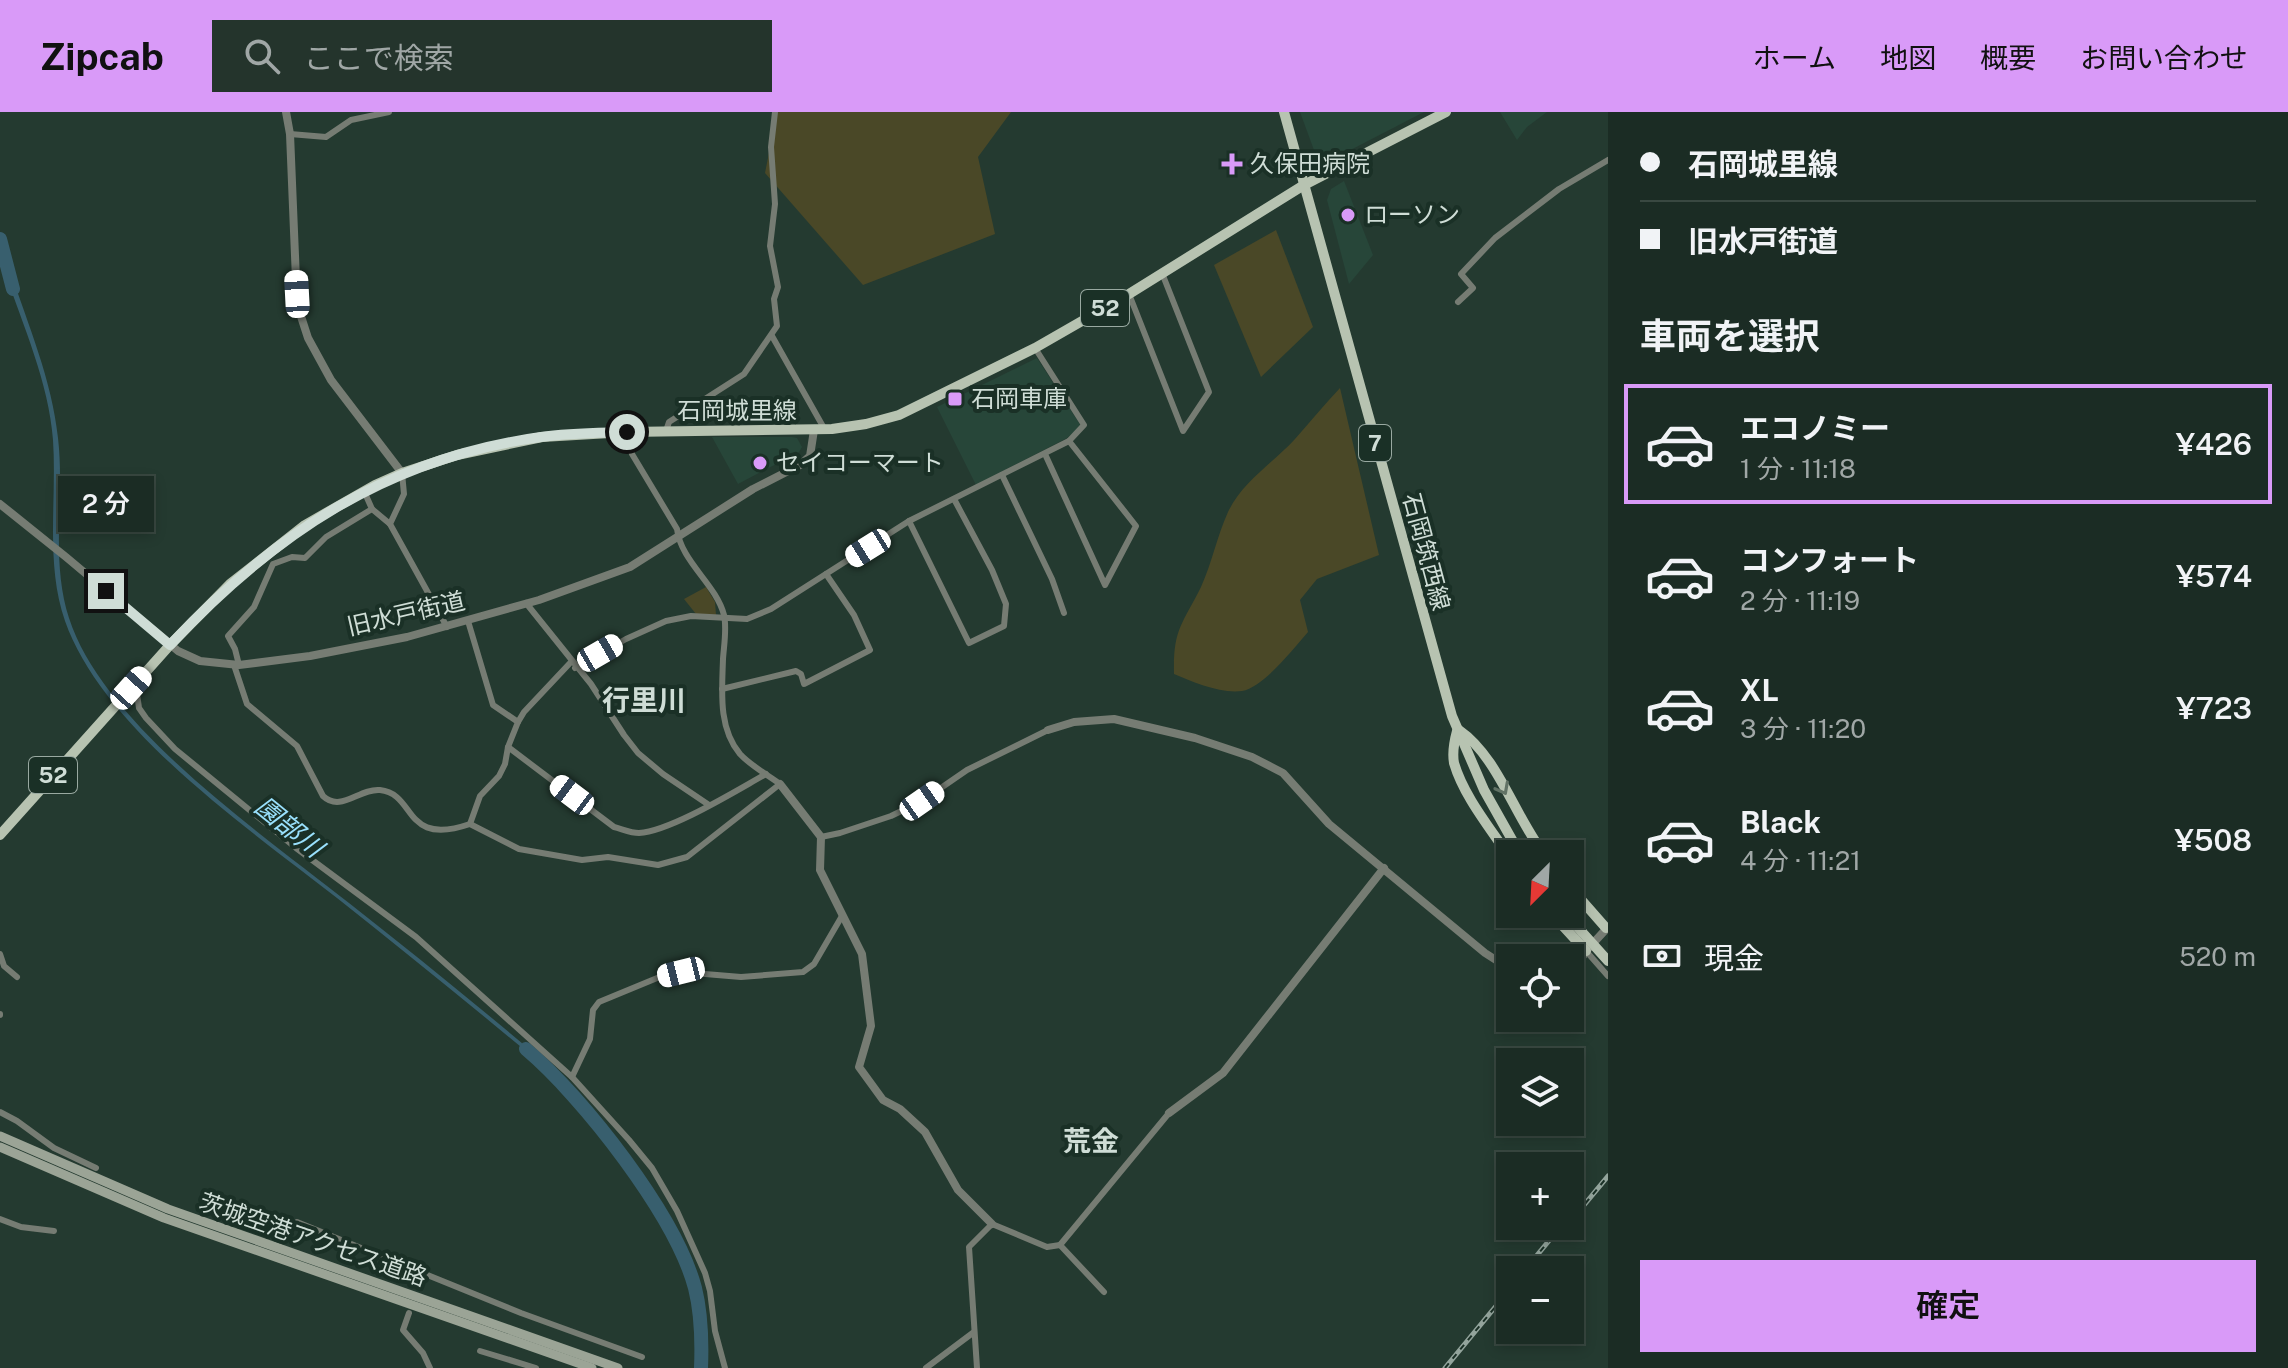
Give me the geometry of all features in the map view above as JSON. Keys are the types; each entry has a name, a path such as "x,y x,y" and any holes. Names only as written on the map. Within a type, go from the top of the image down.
{"main road":[{"name":"石岡筑西線","path":"1284,112 1432,651 1457,729 1484,790 1512,840"},
{"name":"石岡城里線","path":"2,830 170,645 230,584 305,525 364,491 402,473 457,455 513,442 568,434 819,430 866,424 910,411 1035,348 1129,294 1304,185 1446,112"},
{"path":"1498,840 1476,807 1454,763 1457,729 1486,755 1535,840"},
{"path":"1584,903 1607,929"},
{"path":"1565,928 1586,951"},
{"path":"1578,928 1608,961"},
{"name":"茨城空港アクセス道路","path":"0,1136 168,1209 618,1368"},
{"name":"茨城空港アクセス道路","path":"0,1147 164,1218 592,1368"}],"street":[{"path":"286,112 290,134 297,304 308,338 331,380 402,473 404,494 390,524"},
{"path":"290,134 326,137 351,120 389,112"},
{"path":"666,431 669,422 744,374 777,326 774,299 778,287 770,246 775,204 771,147 775,112"},
{"path":"1458,302 1473,288 1461,274 1495,238 1559,189 1608,160"},
{"path":"1129,294 1183,431 1209,392 1162,273"},
{"path":"772,336 819,430"},
{"path":"470,824 480,796 499,776 505,764 508,747 524,712 573,665 666,621 691,616 747,619 771,609 909,521 1069,441 1084,425 1035,348"},
{"name":"旧水戸街道","path":"0,504 170,645 200,661 236,665 310,656 447,627 630,567 753,489 800,465 810,456 819,430"},
{"path":"627,432 632,454 720,604 725,618 722,710 729,735 741,755 780,784 821,837 820,870 862,954 871,1026 859,1067 883,1100 900,1109 925,1132 958,1190 992,1224 1047,1247 1060,1245 1169,1113 1223,1073 1384,868"},
{"path":"1045,454 1105,585 1136,526 1069,441"},
{"path":"1002,475 1052,579 1064,613"},
{"path":"364,491 372,509 390,524 447,627"},
{"path":"909,521 969,643 1004,626 1006,604 992,570 954,499"},
{"path":"372,509 326,537 305,558 292,557 273,564 254,607 228,636 235,649 236,665 247,704 297,746 329,802 339,803 367,791 382,790 394,795 418,823 442,832 470,824 519,849 582,860 608,857 658,865 687,857 780,784"},
{"path":"722,689 796,671 801,674 804,684 870,650 854,615 826,574"},
{"path":"526,603 591,684 638,753 709,805"},
{"path":"468,621 493,705 518,722"},
{"path":"128,692 137,694 139,708 175,749 296,848 416,937 572,1077 652,1168 677,1211 705,1273 725,1368"},
{"path":"821,837 891,816 922,801 967,770 1048,730 1074,722 1114,719 1195,738 1252,757 1283,773 1329,824 1496,960"},
{"path":"508,747 614,827 632,832 657,829 766,774"},
{"path":"572,1077 590,1039 593,1010 599,1002 662,976 681,972 741,977 803,972 814,964 842,916"},
{"path":"1584,954 1607,929"},
{"path":"1586,951 1608,976"},
{"path":"0,954 4,966 17,977"},
{"path":"0,1112 54,1148 96,1168"},
{"path":"0,1219 21,1227 54,1231"},
{"path":"297,1222 642,1357"},
{"path":"977,1368 969,1247 992,1224"},
{"path":"1060,1245 1104,1292"},
{"path":"419,1287 423,1273"},
{"path":"409,1313 403,1330 423,1353 430,1368"},
{"path":"926,1368 974,1332"},
{"path":"614,1357 618,1348"},
{"path":"480,1351 536,1368"}],"shaded area":[{"path":"777,112 1011,112 978,157 995,234 863,285 765,173"},
{"path":"1300,112 1424,112 1335,158 1321,162"},
{"path":"1500,112 1547,112 1527,127 1517,140"},
{"path":"1344,181 1373,255 1349,284 1327,200 1331,189"},
{"path":"1276,230 1313,327 1261,377 1214,265"},
{"path":"1037,358 1081,426 1067,438 976,485 937,407"},
{"path":"1340,388 1379,555 1317,579 1300,600 1308,632 1278,666 1251,688 1225,691 1174,674 1175,647 1180,628 1201,587 1234,501"},
{"name":"セイコーマート","path":"712,437 792,437 797,438 802,447 799,452 738,484"},
{"path":"706,587 715,602 716,615 696,614 684,599"}],"water":[{"path":"10,270 55,416 60,461 59,551 63,596 87,658 115,698 189,775 470,1000 541,1059 539,1062 182,774 144,738 111,700 84,661 65,621 59,599 53,554 51,419 34,355 5,272"}],"waterway":[{"name":"園部川","path":"0,239 13,289"},
{"name":"園部川","path":"526,1049 574,1096 600,1127 669,1227 695,1288 701,1328 701,1368"}],"railway":[{"path":"1584,1205 1608,1176"},
{"path":"1536,1256 1550,1240"},
{"path":"1445,1368 1496,1306"}],"place":[{"name":"久保田病院","path":"1232,164"},
{"name":"ローソン","path":"1348,215"},
{"name":"石岡車庫","path":"955,399"},
{"name":"セイコーマート","path":"760,463"}],"district":[{"name":"行里川","path":"644,700"},
{"name":"荒金","path":"1091,1141"}],"route":[{"path":"106,591 170,645 230,584 270,551 305,525 375,485 457,455 504,443 568,434 627,432"}]}
